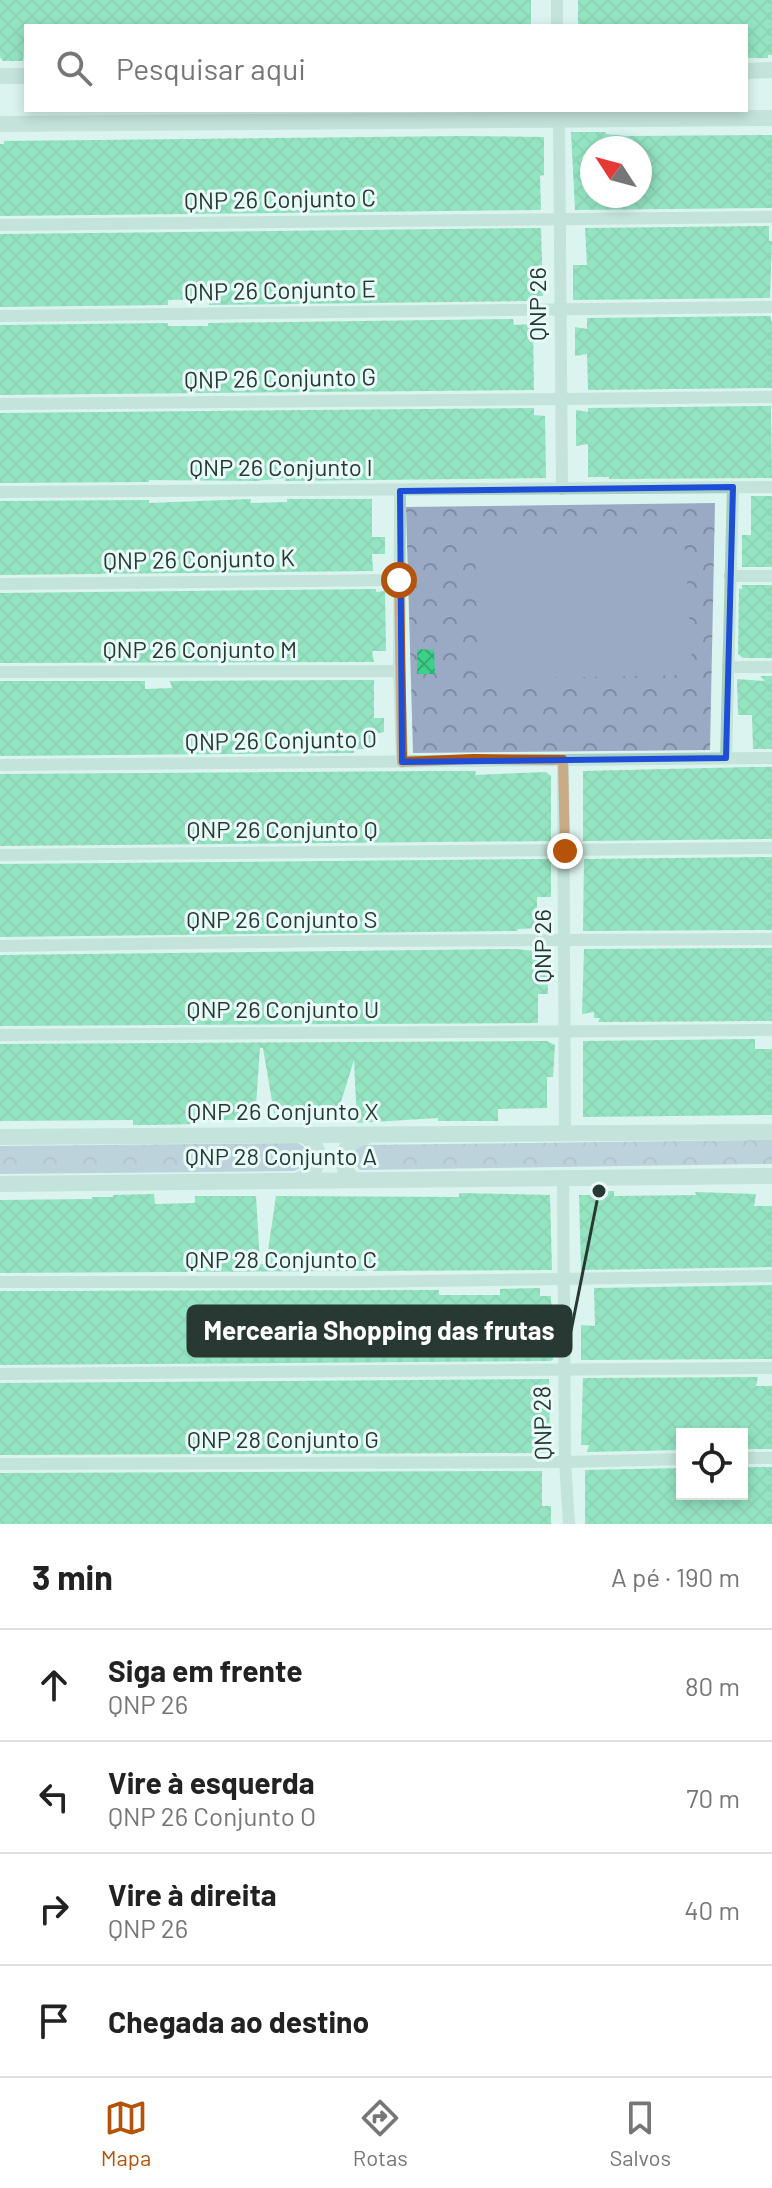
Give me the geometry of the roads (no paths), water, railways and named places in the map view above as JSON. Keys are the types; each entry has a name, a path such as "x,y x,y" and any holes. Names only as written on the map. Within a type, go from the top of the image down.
{"street":[{"path":"557,0 557,24"},
{"path":"748,71 772,70"},
{"path":"0,76 24,76"},
{"path":"295,121 310,112"},
{"path":"0,124 295,121 341,115 559,119 772,118"},
{"name":"QNP 26","path":"559,119 562,489"},
{"name":"QNP 26 Conjunto C","path":"0,225 772,217"},
{"name":"QNP 26 Conjunto E","path":"0,316 772,307"},
{"name":"QNP 26 Conjunto G","path":"0,404 772,397"},
{"path":"726,758 733,487"},
{"name":"QNP 26 Conjunto I","path":"0,492 772,487"},
{"path":"400,491 402,762"},
{"path":"730,576 772,576"},
{"name":"QNP 26 Conjunto K","path":"0,584 399,580"},
{"path":"728,667 772,667"},
{"name":"QNP 26 Conjunto M","path":"0,672 399,671"},
{"name":"QNP 26 Conjunto O","path":"0,765 772,758"},
{"name":"QNP 26","path":"563,760 565,1132"},
{"name":"QNP 26 Conjunto Q","path":"0,855 772,848"},
{"name":"QNP 26 Conjunto S","path":"0,946 772,939"},
{"name":"QNP 26 Conjunto U","path":"0,1035 772,1030"},
{"name":"QNP 26 Conjunto X","path":"0,1137 772,1132"},
{"path":"293,1180 307,1177 317,1166 315,1145 304,1135"},
{"path":"353,1180 345,1171 343,1153 350,1143 367,1136"},
{"name":"QNP 28 Conjunto A","path":"0,1184 772,1176"},
{"name":"QNP 28","path":"563,1178 565,1462 569,1524"},
{"name":"QNP 28 Conjunto C","path":"0,1282 772,1276"},
{"path":"0,1374 772,1368"},
{"path":"748,1458 772,1458"},
{"name":"QNP 28 Conjunto G","path":"0,1464 676,1459"}],"place":[{"name":"Mercearia Shopping das frutas","path":"599,1191"}]}
